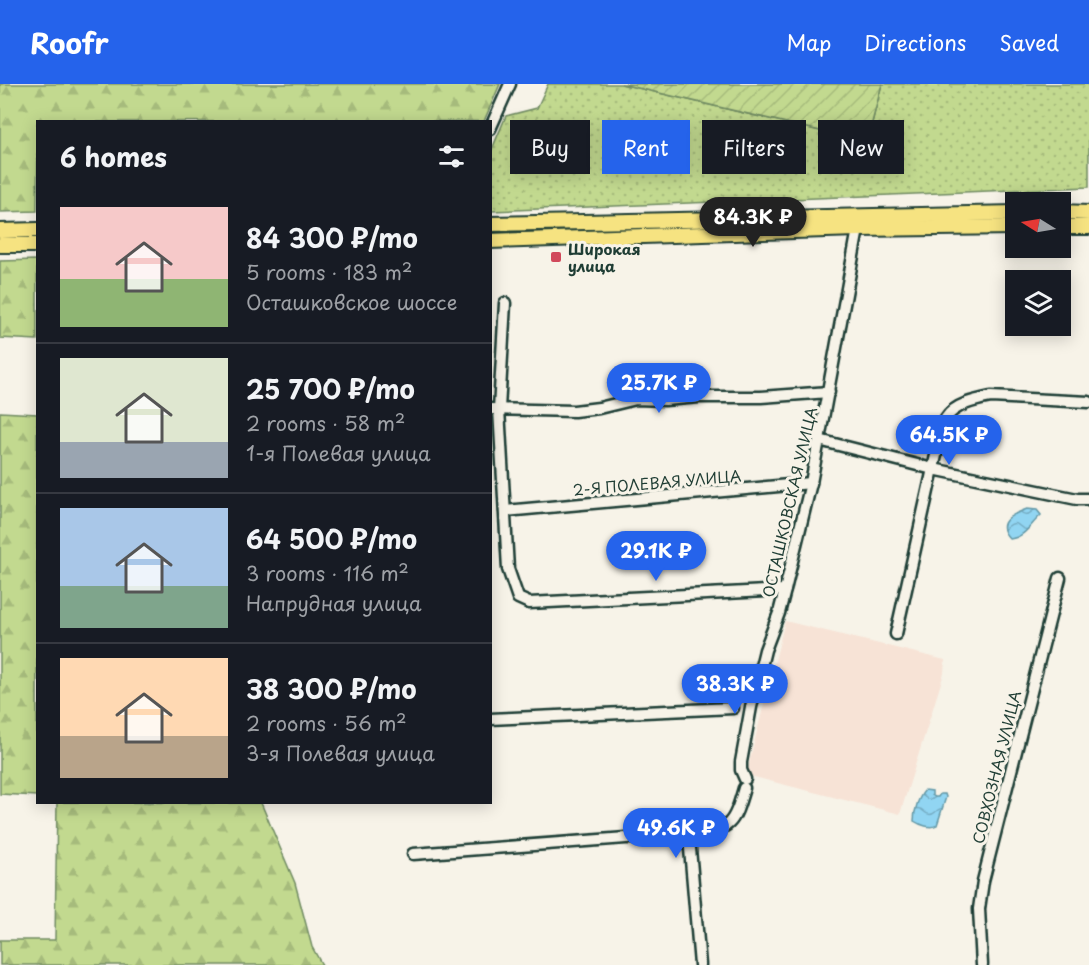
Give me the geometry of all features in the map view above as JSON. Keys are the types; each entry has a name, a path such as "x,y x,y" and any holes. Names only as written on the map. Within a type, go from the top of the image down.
{"main road":[{"path":"1071,212 1089,213"},
{"path":"492,224 1005,213"},
{"path":"492,241 858,229 1005,227"},
{"path":"1071,227 1089,227"},
{"path":"0,231 36,230"},
{"path":"0,245 36,245"}],"street":[{"path":"492,124 510,84"},
{"name":"ОСТАШКОВСКАЯ УЛИЦА","path":"413,854 626,838 689,837 721,829 730,823 737,813 745,783 741,762 751,707 765,650 779,613 811,483 858,229"},
{"path":"505,303 495,409 508,569 518,598 528,603 785,590"},
{"path":"495,409 574,411 599,408 636,399 761,397 829,392"},
{"path":"896,634 941,433 947,417 957,408 991,397 1089,402"},
{"path":"819,440 933,469 1077,499 1089,499"},
{"name":"2-Я ПОЛЕВАЯ УЛИЦА","path":"505,511 811,483"},
{"name":"СОВХОЗНАЯ УЛИЦА","path":"982,965 979,909 983,881 1060,578"},
{"path":"492,719 733,708"},
{"path":"689,837 700,965"}],"shaded area":[{"path":"785,621 945,660 944,673 900,814 746,775"}],"green space":[{"path":"0,84 500,84 484,120 36,120 36,211 0,212"},
{"path":"548,84 621,84 774,120 702,120 702,174 806,174 806,128 818,130 818,174 904,174 904,120 873,120 882,84 1089,84 1089,187 492,211 492,149 506,116 537,108"},
{"path":"621,84 882,84 873,120 818,120 818,130 806,128 806,120 774,120"},
{"path":"36,260 36,340 0,338 0,261"},
{"path":"0,412 36,414 36,796 0,794"},
{"path":"57,804 261,804 295,883 312,947 322,965 0,965 0,940 55,940"}],"water":[{"path":"1027,509 1037,510 1041,515 1024,533 1010,539 1005,533 1004,523 1011,516"},
{"path":"925,790 932,791 935,797 945,794 946,797 937,825 932,827 914,821 917,805"}],"place":[{"name":"Широкая улица","path":"556,257"}]}
